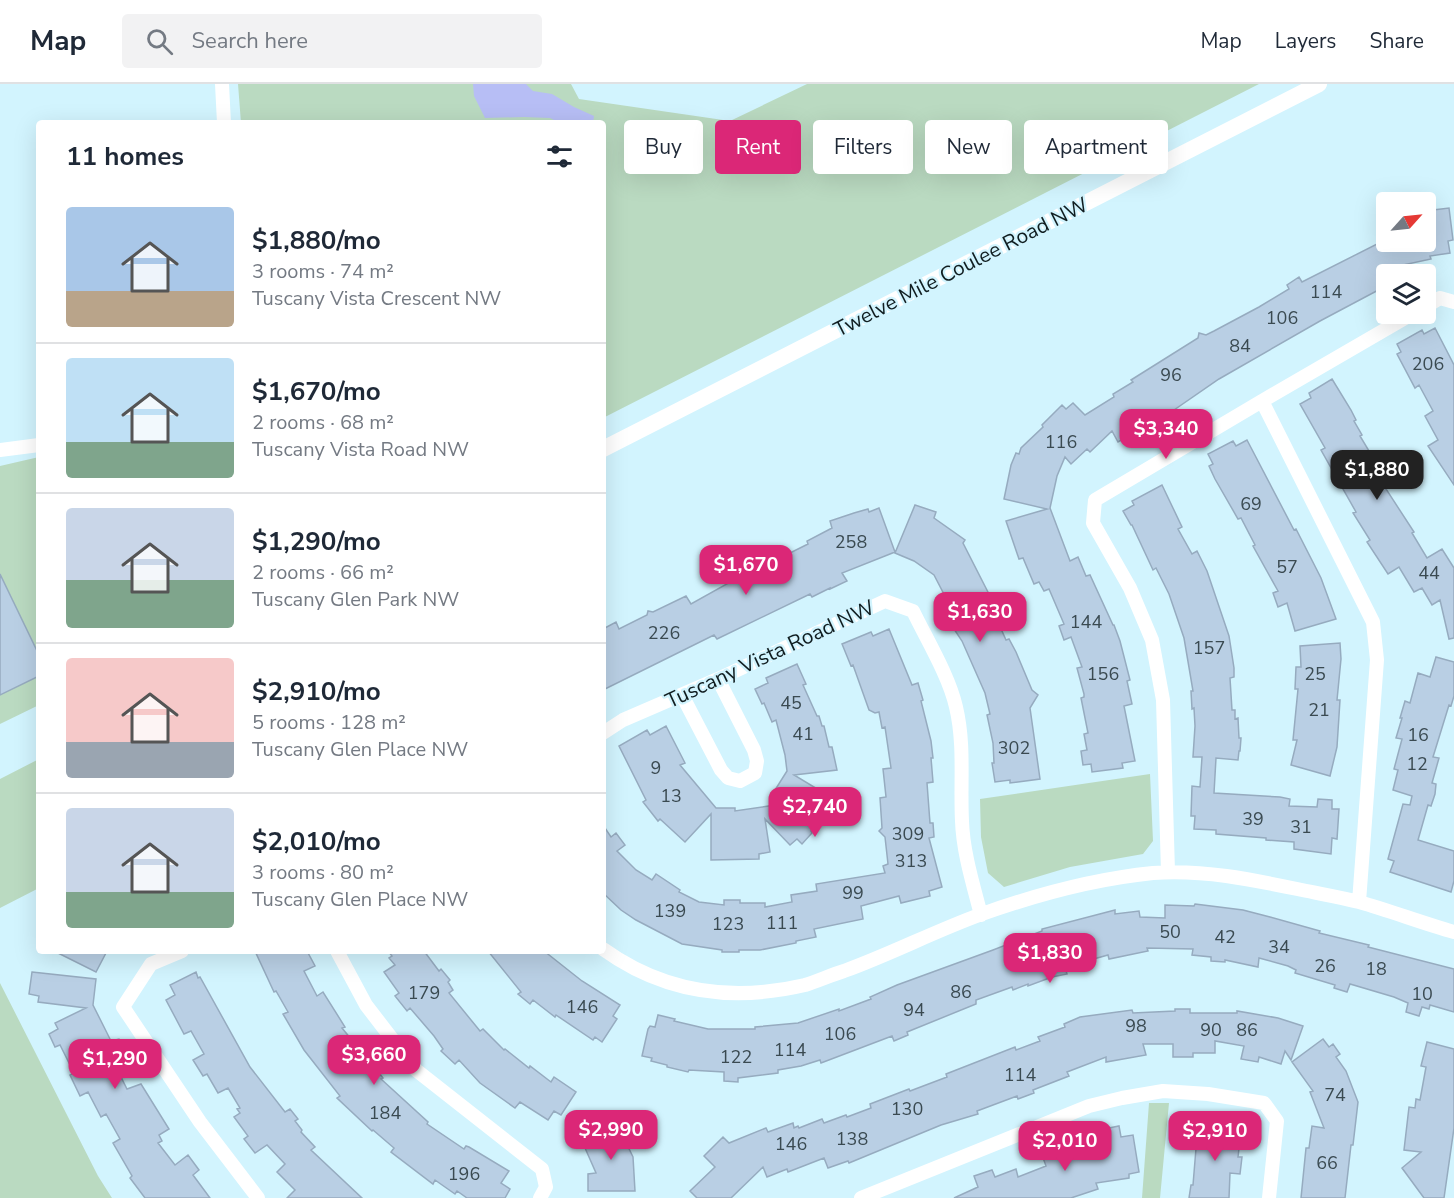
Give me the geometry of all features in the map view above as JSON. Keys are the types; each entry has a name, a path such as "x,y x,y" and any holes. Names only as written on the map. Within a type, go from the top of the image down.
{"street":[{"path":"222,84 224,120"},
{"name":"Twelve Mile Coulee Road NW","path":"606,447 1319,84"},
{"path":"1436,300 1440,298 1454,302"},
{"path":"1168,872 1163,700 1152,640 1130,588 1093,523 1095,500 1395,324"},
{"path":"1262,401 1373,622 1377,660 1359,902"},
{"path":"0,450 36,445"},
{"name":"Tuscany Vista Road NW","path":"606,731 623,720 718,679 885,601 913,611 938,660 956,705 963,750 962,821 969,869 981,915"},
{"path":"682,695 721,770 728,778 740,781 755,773 757,761 754,750 718,679"},
{"path":"606,951 623,964 658,981 728,994 766,992 826,978 981,915 1053,891 1111,878 1168,872 1234,877 1359,902 1454,932"},
{"path":"175,954 151,964 123,1007 200,1122 258,1198"},
{"path":"339,954 366,1005 416,1070 542,1169 546,1187 540,1198"},
{"path":"861,1198 1089,1106 1163,1091 1208,1094 1264,1103 1276,1121 1269,1198"}],"green space":[{"path":"238,84 571,84 579,99 723,120 715,120 715,174 801,174 801,120 732,120 807,84 1259,84 1168,130 1168,120 1024,120 1024,174 1082,174 606,416 606,120 241,120"},
{"path":"36,458 36,706 0,724 0,466"},
{"path":"36,761 36,890 0,908 0,779"},
{"path":"1150,774 1153,841 1143,854 1070,867 1004,887 988,873 981,837 980,799"},
{"path":"0,983 98,1176 112,1198 0,1198"},
{"path":"1149,1103 1169,1103 1160,1198 1142,1198"}],"water":[{"path":"473,84 526,84 533,91 552,94 594,116 593,120 485,118 474,96"}],"building":[{"path":"1449,208 1453,240 1448,241 1450,253 1430,256 1431,259 1408,264 1376,264 1376,291 1219,379 1161,419 1160,417 1118,442 1112,431 1090,452 1087,449 1071,464 1065,457 1057,476 1050,508 1070,561 1078,557 1086,576 1090,575 1114,625 1130,680 1127,681 1132,704 1124,706 1135,761 1122,763 1123,768 1092,772 1091,764 1083,765 1081,751 1087,750 1084,734 1088,733 1081,698 1084,694 1077,668 1082,667 1071,637 1064,640 1059,626 1064,624 1049,589 1044,591 1039,582 1034,584 1023,558 1019,559 1006,521 1047,509 1004,499 1011,465 1016,453 1019,454 1021,448 1062,405 1066,409 1073,403 1085,415 1114,397 1113,394 1133,382 1131,380 1198,338 1199,333 1206,335 1259,307 1289,289 1287,285 1299,277 1302,282 1376,245 1376,252 1436,252 1436,210"},
{"path":"1435,328 1454,365 1454,485 1428,446 1438,440 1425,416 1433,411 1419,385 1415,388 1397,354 1401,352 1397,344 1422,330 1424,334"},
{"path":"1332,379 1356,420 1354,421 1362,435 1360,436 1390,486 1386,489 1414,532 1412,533 1427,558 1442,549 1454,568 1454,638 1449,639 1440,600 1432,605 1422,588 1414,592 1399,567 1388,574 1367,542 1370,540 1353,513 1356,512 1321,450 1325,448 1300,404 1311,398 1309,393"},
{"path":"1247,440 1321,578 1336,619 1295,631 1287,603 1278,607 1273,593 1278,591 1253,546 1255,545 1241,518 1238,519 1209,466 1213,464 1208,454 1233,441 1236,446"},
{"path":"1162,485 1182,527 1178,529 1192,554 1197,551 1207,571 1229,636 1234,668 1234,677 1230,678 1232,710 1235,710 1235,719 1238,718 1240,751 1238,760 1216,758 1214,793 1280,797 1290,799 1289,806 1317,807 1318,799 1332,800 1332,809 1339,809 1337,839 1332,838 1331,854 1294,849 1294,842 1216,834 1216,830 1194,829 1195,816 1191,816 1192,786 1200,787 1202,757 1193,757 1195,726 1191,691 1193,691 1184,638 1169,594 1156,568 1153,570 1123,511 1134,505 1132,501"},
{"path":"915,505 936,512 934,518 965,540 963,543 993,602 990,604 1006,640 1009,639 1032,690 1038,695 1030,708 1040,779 1010,783 1010,780 995,782 992,763 994,763 993,743 987,715 990,714 985,693 962,641 952,626 956,624 947,605 949,604 934,575 914,561 895,553"},
{"path":"879,508 895,552 842,573 847,581 812,597 810,594 717,639 714,635 606,689 606,627 616,622 619,629 647,615 648,611 653,612 686,596 691,604 743,575 741,570 769,555 772,560 779,556 780,558 808,544 807,541 832,528 830,521 868,509 869,512"},
{"path":"0,574 36,649 36,677 0,695"},
{"path":"889,629 912,685 918,683 923,700 921,701 933,758 931,758 933,782 927,783 930,823 933,823 934,837 929,838 942,887 929,891 930,896 901,903 899,896 861,906 863,919 814,929 816,937 796,941 796,943 760,950 739,950 739,952 722,952 722,950 682,944 636,920 606,896 606,830 611,837 616,833 625,845 617,851 636,870 652,880 656,874 680,890 679,892 699,902 724,905 724,900 740,900 740,903 765,903 765,907 792,902 791,895 817,891 816,884 885,873 883,866 888,864 885,837 879,831 882,828 880,798 886,797 883,769 891,768 885,727 882,728 879,712 869,710 853,665 851,666 842,644 871,632 873,636"},
{"path":"1340,643 1337,747 1330,776 1291,765 1297,740 1293,740 1298,689 1295,689 1296,667 1301,667 1300,646"},
{"path":"1436,657 1454,662 1454,696 1433,757 1439,758 1432,783 1436,784 1435,794 1431,806 1428,805 1418,840 1454,851 1454,881 1451,892 1390,872 1394,861 1388,859 1403,804 1410,805 1412,796 1393,790 1398,770 1394,769 1402,739 1396,738 1402,718 1400,718 1405,701 1410,703 1418,673 1430,677"},
{"path":"797,664 806,684 803,685 824,726 829,747 832,747 837,770 794,775 824,793 820,799 827,804 811,831 812,833 802,844 797,839 790,845 765,819 770,852 759,854 759,859 711,860 711,814 685,842 660,819 658,821 643,802 646,800 619,746 647,730 650,735 666,726 685,763 680,765 716,808 735,808 735,811 795,802 775,790 787,771 785,755 776,720 772,722 755,689 768,683 766,678"},
{"path":"1195,904 1243,910 1320,931 1319,933 1369,945 1368,947 1454,969 1454,1012 1430,1005 1429,1009 1422,1007 1419,1016 1406,1012 1408,1003 1394,997 1350,984 1347,992 1334,988 1335,985 1295,973 1296,970 1288,966 1259,958 1258,967 1225,960 1225,962 1211,961 1211,957 1192,955 1193,949 1147,948 1148,951 1109,959 1108,955 1065,967 1067,974 1013,990 1012,987 976,1000 976,1004 907,1032 908,1035 894,1041 892,1036 821,1063 820,1060 778,1070 778,1073 738,1078 738,1082 724,1081 724,1072 689,1070 688,1072 667,1067 667,1065 651,1061 652,1058 642,1056 648,1029 650,1026 655,1027 658,1015 708,1029 755,1029 755,1027 798,1023 871,999 870,997 897,985 993,950 1042,931 1042,929 1115,910 1115,914 1139,911 1140,917 1165,918 1165,905 1194,906"},
{"path":"60,954 105,954 96,972"},
{"path":"256,954 309,954 315,966 304,971 317,996 323,992 345,1027 342,1028 383,1078 381,1079 428,1122 427,1124 464,1149 466,1146 469,1147 509,1171 501,1183 510,1189 505,1198 467,1198 457,1191 455,1194 435,1180 433,1184 391,1152 394,1148 337,1098 340,1096 304,1050 283,1014 288,1012 276,991 274,992"},
{"path":"390,954 426,954 439,971 441,969 450,980 448,982 453,990 449,993 480,1031 483,1029 504,1050 551,1082 554,1077 576,1092 561,1115 554,1111 548,1120 520,1102 515,1108 480,1083 459,1060 455,1064 441,1051 443,1049 434,1036 410,1008 407,1011 395,996 399,993 384,972 395,965 389,958 392,956"},
{"path":"490,954 548,954 582,981 620,1005 613,1016 617,1019 602,1042 595,1037 593,1040 556,1015 555,1017 533,1000 530,1004 518,994 521,992"},
{"path":"32,972 96,979 93,1005 111,1041 119,1039 127,1054 113,1061 127,1089 141,1084 169,1129 159,1135 162,1141 158,1143 175,1165 188,1155 199,1170 193,1175 210,1198 145,1198 130,1178 132,1176 113,1143 120,1139 106,1114 101,1117 88,1092 80,1096 70,1075 74,1073 60,1045 55,1047 49,1034 58,1029 55,1023 86,1008 38,1002 39,996 29,994"},
{"path":"196,972 250,1067 285,1112 290,1109 298,1119 295,1121 302,1130 301,1132 315,1147 311,1150 362,1198 287,1198 295,1190 277,1172 285,1164 267,1145 255,1153 244,1139 248,1136 234,1117 240,1113 237,1109 240,1108 228,1088 218,1093 207,1074 203,1076 193,1060 204,1054 191,1031 184,1034 166,1000 175,995 170,985"},
{"path":"1175,1009 1190,1009 1190,1013 1237,1013 1237,1011 1278,1018 1303,1026 1291,1060 1285,1051 1281,1064 1259,1057 1258,1062 1241,1059 1244,1046 1215,1041 1215,1053 1193,1053 1193,1057 1173,1057 1173,1044 1143,1044 1146,1055 1106,1062 1106,1057 1067,1072 1069,1076 1033,1090 1034,1093 1018,1099 1017,1096 977,1111 978,1114 941,1125 849,1163 848,1161 828,1168 824,1158 788,1172 787,1169 767,1177 763,1167 731,1198 697,1198 690,1191 715,1167 704,1156 723,1137 729,1143 766,1128 768,1132 793,1123 794,1128 798,1126 799,1128 822,1119 824,1123 846,1115 847,1117 871,1108 870,1104 947,1077 946,1074 1015,1047 1016,1050 1040,1041 1038,1037 1065,1027 1064,1024 1080,1017 1132,1010 1133,1013 1175,1011"},
{"path":"1323,1039 1329,1047 1333,1044 1340,1054 1336,1057 1346,1071 1358,1102 1353,1145 1351,1145 1345,1198 1301,1198 1306,1148 1309,1148 1312,1126 1324,1128 1310,1092 1313,1091 1292,1062"},
{"path":"1427,1042 1454,1049 1454,1128 1444,1198 1424,1198 1402,1168 1421,1152 1404,1150 1409,1107 1415,1108 1416,1099 1420,1100 1426,1067 1421,1066"},
{"path":"1201,1117 1217,1119 1218,1148 1225,1148 1228,1130 1241,1132 1238,1157 1242,1157 1240,1174 1230,1173 1229,1198 1189,1198 1191,1185 1193,1185 1198,1124 1200,1124"},
{"path":"616,1122 633,1157 635,1191 588,1191 588,1174 596,1173 585,1148 595,1144 590,1133"},
{"path":"1119,1126 1121,1137 1133,1135 1139,1172 1129,1174 1129,1178 1096,1183 1098,1189 1071,1198 954,1198 978,1187 974,1176 992,1170 995,1177 1016,1169 1018,1177 1046,1166 1042,1155 1059,1149 1061,1155 1101,1141 1099,1130"}]}
